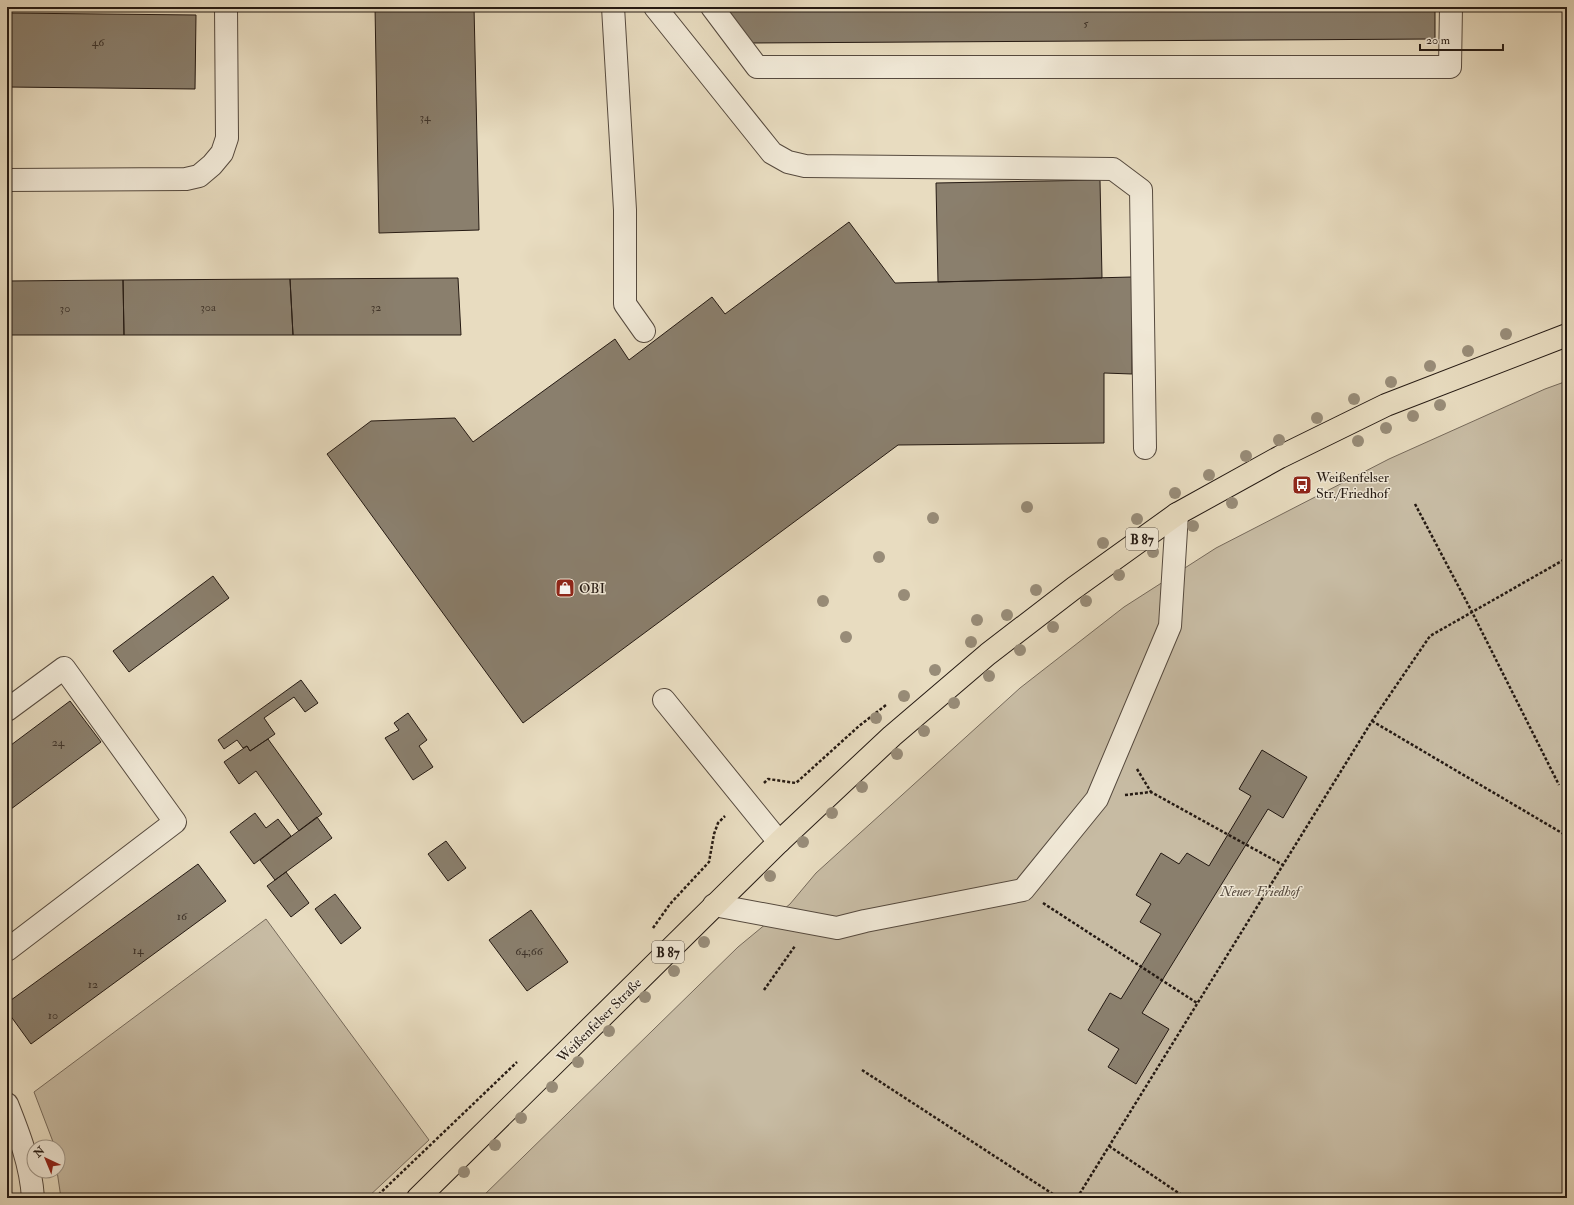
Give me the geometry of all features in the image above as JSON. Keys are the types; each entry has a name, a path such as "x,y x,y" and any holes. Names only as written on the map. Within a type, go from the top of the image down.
{"main road":[{"name":"B 87","path":"779,842 892,736 988,654 1074,588 1177,514 1280,457 1386,405 1567,336"},
{"name":"Weißenfelser Straße","path":"418,1198 779,842"}],"street":[{"path":"7,180 186,179 199,176 212,165 222,153 227,138 226,7"},
{"path":"612,7 625,210 625,304 644,331"},
{"path":"655,7 772,153 788,162 805,166 1113,169 1141,190 1145,448"},
{"path":"712,7 757,67 1450,67 1451,7"},
{"path":"714,905 837,928 1023,890 1097,799 1170,626 1177,514"},
{"path":"7,710 64,668 175,822 7,950"},
{"path":"664,700 779,842"},
{"path":"7,1104 24,1151 32,1184 33,1198"}],"path":[{"path":"1415,504 1472,612 1559,785"},
{"path":"1077,1198 1372,721 1430,636 1567,558"},
{"path":"1372,721 1567,836"},
{"path":"1097,799 1151,792 1283,865"},
{"path":"1023,890 1197,1003"},
{"path":"764,990 811,924"},
{"path":"862,1070 1059,1198"},
{"path":"1109,1146 1186,1198"},
{"path":"1561,1198 1567,1188"}],"green space":[{"name":"Neuer Friedhof","path":"1567,381 1567,1198 481,1198 738,947 790,904 816,873 1020,688 1124,607 1216,548 1389,459 1545,389"},
{"path":"266,919 429,1140 367,1198 61,1198 58,1179 66,1179 66,1139 52,1139 34,1092"}],"building":[{"path":"375,7 474,7 479,230 379,233"},
{"path":"726,7 1435,7 1435,39 752,43"},
{"path":"7,13 196,15 195,89 7,87"},
{"path":"1100,180 1102,278 938,282 936,183"},
{"name":"OBI","path":"849,222 895,283 1132,277 1132,374 1104,373 1104,443 898,445 523,723 327,454 371,421 455,418 473,442 615,339 629,360 712,297 725,314"},
{"path":"458,278 461,335 293,335 290,279"},
{"path":"290,279 293,335 124,335 123,280"},
{"path":"123,280 124,335 7,335 7,281"},
{"path":"213,576 229,598 129,672 113,651"},
{"path":"301,680 318,703 305,712 294,697 264,718 275,734 250,751 247,746 243,748 237,740 224,749 218,740"},
{"path":"70,701 101,742 7,812 7,748"},
{"path":"408,713 427,740 419,746 433,767 413,780 385,738 399,730 394,723"},
{"path":"268,739 322,814 299,831 256,771 239,784 224,762 247,746 250,751"},
{"path":"1262,750 1307,777 1283,818 1268,809 1142,1013 1169,1029 1136,1084 1108,1067 1119,1049 1088,1030 1110,993 1121,999 1161,934 1140,922 1151,904 1136,895 1161,853 1179,864 1187,853 1209,866 1251,796 1239,789"},
{"path":"255,813 266,828 278,819 291,836 254,864 230,832"},
{"path":"317,817 332,838 275,880 260,860"},
{"path":"446,841 466,868 448,881 428,854"},
{"path":"198,864 226,901 31,1044 7,1011 7,1003"},
{"path":"286,872 309,903 291,917 267,886"},
{"path":"335,894 361,928 341,944 315,909"},
{"path":"531,910 568,962 527,991 489,940"}],"place":[{"name":"Weißenfelser Str./Friedhof","path":"1302,485"},
{"name":"OBI","path":"565,588"}]}
